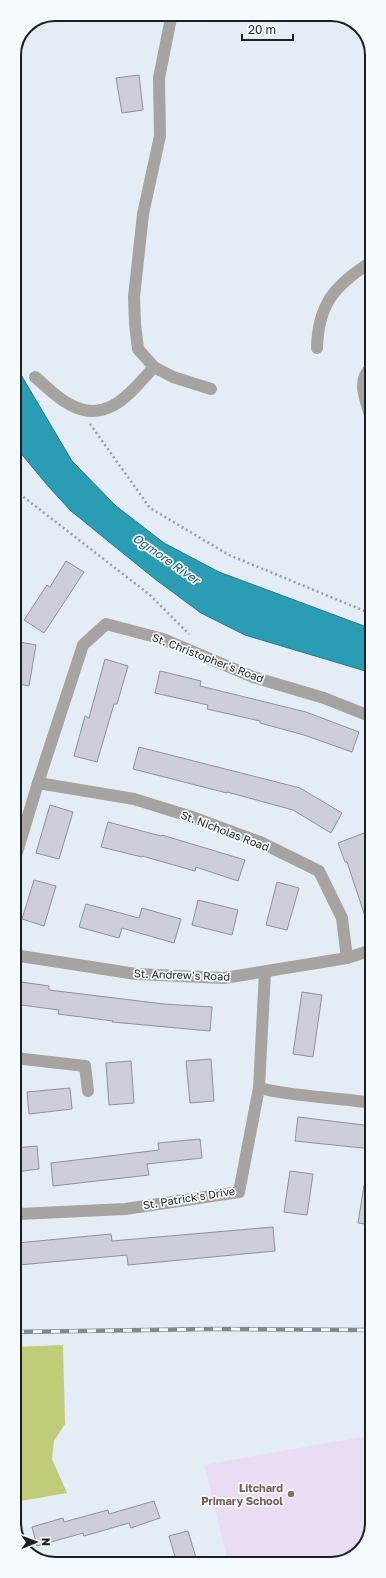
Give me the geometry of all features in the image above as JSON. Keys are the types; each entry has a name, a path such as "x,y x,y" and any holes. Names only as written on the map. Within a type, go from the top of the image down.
{"street":[{"path":"170,21 160,78 160,136 143,214 134,297 138,349 154,366 173,377 211,389"},
{"path":"317,348 318,329 323,308 334,293 354,273 365,266"},
{"path":"35,377 62,400 78,408 97,411 116,405 124,400 154,366"},
{"path":"365,378 362,388 365,398"},
{"name":"St. Christopher's Road","path":"21,839 83,645 106,624 163,639 253,677 324,698 365,713"},
{"name":"St. Nicholas Road","path":"38,783 134,799 192,817 260,842 319,870 342,918 346,958"},
{"name":"St. Andrew's Road","path":"21,956 136,974 224,978 346,958 365,952"},
{"name":"St. Patrick's Drive","path":"21,1214 125,1209 239,1192 259,1088 265,972"},
{"path":"21,1059 85,1066 88,1091"},
{"path":"259,1088 272,1092 341,1098 365,1103"}],"path":[{"path":"78,408 150,508 229,555 365,611"},
{"path":"21,495 150,595 194,639"}],"shaded area":[{"name":"Litchard Primary School","path":"365,1436 365,1527 363,1534 352,1550 337,1556 227,1557 204,1465"}],"green space":[{"path":"63,1345 65,1424 54,1441 52,1459 67,1493 21,1501 21,1347"}],"water":[{"name":"Ogmore River","path":"21,375 72,461 116,506 164,543 219,572 365,626 365,671 245,635 201,613 155,579 71,511 21,453"}],"building":[{"path":"139,75 143,110 122,113 116,78"},
{"path":"66,561 84,572 44,633 24,620 47,585 50,587"},
{"path":"21,642 36,645 29,686 21,684"},
{"path":"105,659 128,666 117,704 114,704 97,762 74,756 85,716 89,718"},
{"path":"160,671 201,681 200,686 306,712 359,732 352,752 304,735 260,723 260,721 207,709 208,705 155,693"},
{"path":"139,747 300,788 342,813 331,833 293,810 133,769"},
{"path":"50,805 73,812 59,859 36,853"},
{"path":"108,822 161,836 162,835 245,860 238,881 196,867 195,871 142,856 101,847"},
{"path":"364,833 365,836 365,916 347,862 345,862 338,843"},
{"path":"34,880 56,886 44,926 22,919"},
{"path":"277,882 299,888 287,930 266,925"},
{"path":"198,900 238,910 232,935 192,925"},
{"path":"86,904 139,918 142,908 181,919 174,943 122,928 119,938 79,927"},
{"path":"21,982 49,986 49,990 164,1004 212,1007 210,1031 112,1022 113,1021 58,1014 59,1010 21,1005"},
{"path":"302,992 322,995 313,1057 293,1054"},
{"path":"211,1059 214,1101 190,1103 186,1061"},
{"path":"131,1061 134,1103 109,1105 106,1063"},
{"path":"70,1088 72,1109 29,1114 27,1092"},
{"path":"298,1117 365,1125 365,1148 295,1141"},
{"path":"200,1139 202,1158 147,1164 149,1175 53,1186 51,1163 159,1150 158,1143"},
{"path":"37,1146 39,1169 21,1171 21,1147"},
{"path":"290,1171 313,1174 307,1215 284,1212"},
{"path":"364,1185 365,1185 365,1224 358,1223"},
{"path":"273,1227 275,1251 128,1265 127,1255 21,1265 21,1243 111,1234 112,1241"},
{"path":"154,1501 160,1518 131,1528 129,1523 84,1536 83,1533 37,1546 32,1527 63,1518 64,1522 108,1510 109,1514"},
{"path":"188,1531 196,1557 175,1557 169,1536"}],"railway":[{"path":"21,1332 212,1329 365,1330"}],"place":[{"name":"Litchard Primary School","path":"291,1494"}]}
